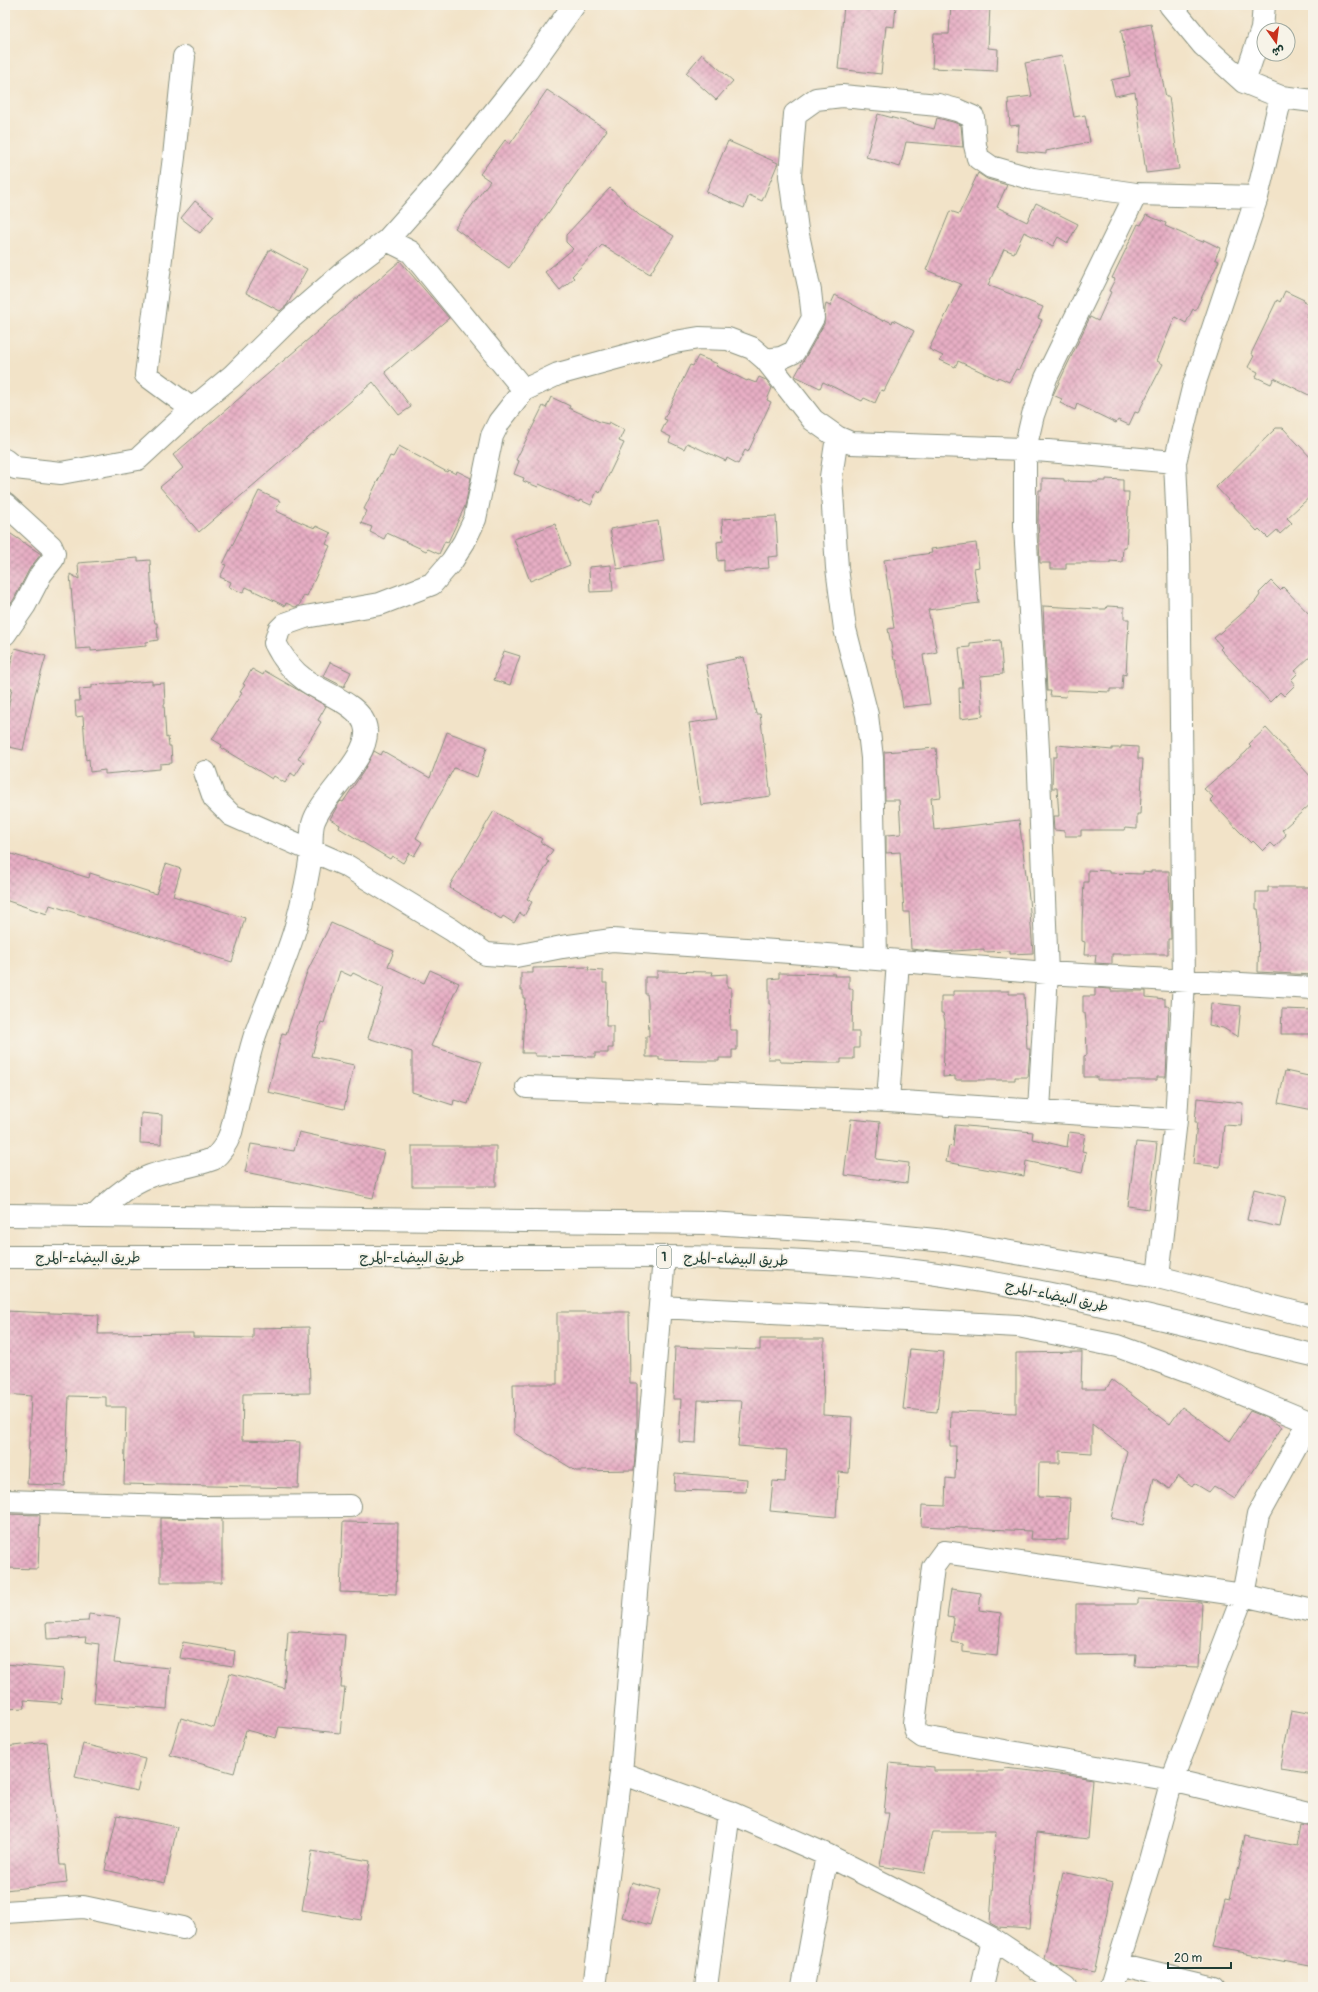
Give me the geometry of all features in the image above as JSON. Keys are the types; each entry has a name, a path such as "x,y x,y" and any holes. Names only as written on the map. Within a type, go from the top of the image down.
{"main road":[{"path":"5,460 15,468 62,473 138,459 192,409 232,376 291,318 343,273 387,240 444,176 527,71 574,5"},
{"path":"1170,5 1203,45 1244,82 1281,97 1313,101"},
{"path":"1244,82 1262,29 1264,5"},
{"path":"184,58 174,157 146,375 192,409"},
{"path":"766,360 781,358 794,352 813,318 810,291 797,230 790,176 795,114 816,99 842,96 938,105 957,110 973,117 975,145 978,158 991,167 1033,180 1136,194 1257,197"},
{"path":"1158,1277 1176,1120 1184,981 1179,548 1175,462 1193,388 1257,197 1281,97"},
{"path":"1039,1110 1047,973 1038,750 1025,526 1025,449 1033,415 1046,378 1136,194"},
{"path":"387,240 411,252 524,390"},
{"path":"95,1216 116,1195 131,1184 150,1176 213,1159 219,1154 226,1143 231,1132 255,1036 297,924 306,886 314,823 319,812 357,758 366,737 366,730 360,715 305,680 293,670 282,656 275,643 279,630 285,624 305,617 380,604 432,584 452,561 464,542 474,520 492,436 510,406 524,390 558,374 675,342 699,338 728,339 752,348 766,360 813,420 837,437 851,443 1025,449 1175,462"},
{"path":"837,437 831,478 837,568 845,629 867,715 872,758 876,959"},
{"path":"5,504 51,546 54,553 50,564 41,574 25,605 5,634"},
{"path":"205,772 214,798 231,815 311,849 354,870 452,930 486,954 516,956 562,947 612,940 1047,973 1313,988"},
{"path":"888,1101 898,961"},
{"path":"527,1087 888,1101 1176,1120"},
{"path":"5,1214 702,1223 789,1227 945,1241 1158,1277 1313,1317"},
{"name":"طريق البيضاء-المرج","path":"5,1257 664,1257 821,1262 898,1269 1051,1293 1313,1355"},
{"path":"594,1987 621,1773 664,1257"},
{"path":"660,1307 1018,1326 1117,1346 1194,1374 1309,1422 1258,1515 1243,1595 1172,1780 1149,1864 1111,1987"},
{"path":"5,1501 206,1507 350,1506"},
{"path":"1313,1611 1243,1595 944,1552 933,1567 914,1724 916,1732 924,1737 1172,1780 1313,1814"},
{"path":"621,1773 729,1812 827,1855 993,1939 1066,1987"},
{"path":"706,1987 729,1812"},
{"path":"803,1987 827,1855"},
{"path":"5,1912 84,1907 183,1928"},
{"path":"982,1987 993,1939"},
{"path":"1118,1964 1214,1987"}],"building":[{"path":"844,5 896,5 894,27 886,26 881,74 838,69"},
{"path":"951,5 990,6 988,48 998,49 997,71 932,68 934,34 949,34"},
{"path":"1151,24 1166,97 1169,97 1179,169 1146,173 1135,92 1115,96 1111,80 1130,76 1121,30"},
{"path":"702,54 733,81 716,100 686,73"},
{"path":"1062,56 1074,117 1085,115 1090,142 1046,151 1046,154 1017,151 1019,125 1010,126 1008,99 1032,96 1025,63"},
{"path":"547,90 607,130 509,268 455,228 490,181 480,174 505,140 510,144"},
{"path":"878,114 934,129 937,118 961,125 963,147 906,142 900,167 866,157"},
{"path":"728,141 778,163 762,201 749,195 744,208 706,192"},
{"path":"978,173 987,179 1007,185 997,207 1027,222 1036,203 1078,224 1068,243 1058,237 1053,246 1024,232 1014,253 1004,249 988,285 1043,307 1038,318 1042,320 1019,370 1016,369 1009,382 998,377 997,379 958,361 955,367 940,360 943,356 929,349 961,284 926,270 950,211 959,214"},
{"path":"610,188 639,215 674,236 650,274 602,245 572,276 574,278 560,290 545,272 573,249 566,242 566,235"},
{"path":"195,201 214,216 200,233 181,218"},
{"path":"1146,215 1166,223 1165,226 1203,242 1204,240 1220,248 1215,259 1219,261 1195,311 1193,309 1186,323 1175,317 1157,361 1163,364 1138,413 1135,412 1129,425 1118,420 1116,423 1077,404 1075,410 1060,403 1062,399 1053,395 1090,317 1098,321 1111,292 1109,291 1115,279 1112,278 1138,224 1141,225"},
{"path":"270,249 307,269 287,305 280,311 246,293"},
{"path":"400,261 449,318 385,372 411,407 399,415 373,382 199,532 160,487 183,468 173,455"},
{"path":"1285,291 1304,300 1303,302 1312,306 1306,317 1310,319 1308,324 1313,326 1313,397 1274,378 1271,384 1256,377 1258,372 1248,367 1254,356 1251,354 1277,300 1280,302"},
{"path":"835,295 883,321 884,319 892,323 893,320 914,331 884,391 881,390 875,403 864,398 862,401 823,382 820,388 795,376 824,324 826,304 830,306"},
{"path":"698,356 718,364 716,366 747,381 756,383 759,377 766,380 772,388 767,400 771,402 748,452 745,450 738,464 727,458 726,461 687,443 684,449 669,442 671,437 661,432 667,420 664,419 690,365 693,366"},
{"path":"551,397 570,406 569,408 600,422 608,424 609,422 624,430 619,441 624,443 600,493 597,491 591,505 580,500 579,502 539,484 538,487 523,481 524,478 514,474 519,461 516,460 543,406 546,408"},
{"path":"1276,428 1283,428 1313,460 1313,494 1287,518 1292,523 1280,534 1277,530 1268,538 1259,529 1257,531 1216,487"},
{"path":"399,446 447,472 448,470 456,474 457,471 471,478 465,506 448,542 445,541 439,554 428,549 426,551 387,533 384,539 370,532 372,527 361,523 367,511 364,509 390,456 393,457"},
{"path":"1042,478 1064,479 1064,481 1098,482 1106,481 1106,479 1123,480 1123,492 1129,492 1126,547 1123,547 1122,562 1110,561 1110,563 1066,563 1066,569 1050,569 1050,563 1040,563 1038,521 1039,490 1042,490"},
{"path":"259,491 280,501 276,511 307,525 315,528 316,526 331,533 326,544 330,546 307,596 304,595 299,606 295,607 286,603 285,606 246,587 243,593 229,587 231,582 220,577 226,565 223,564"},
{"path":"776,516 778,556 768,557 769,568 724,571 724,560 718,561 717,542 723,541 722,519"},
{"path":"658,521 664,561 617,569 610,529"},
{"path":"555,524 570,565 530,581 514,539"},
{"path":"5,530 41,554 30,568 14,599 5,612"},
{"path":"976,543 979,567 974,568 979,603 928,610 937,652 923,655 930,704 903,707 896,660 894,660 888,629 894,628 884,560 932,553 931,549"},
{"path":"138,558 138,561 150,560 153,615 155,623 157,623 158,640 146,642 146,646 91,651 91,648 76,649 70,574 79,579 78,563"},
{"path":"611,565 613,591 590,592 589,567"},
{"path":"1271,581 1280,590 1283,587 1313,618 1313,654 1295,671 1298,673 1291,680 1295,685 1284,696 1280,692 1270,702 1220,649 1222,647 1214,638 1255,602 1260,595 1259,593"},
{"path":"1043,606 1098,609 1106,609 1107,606 1124,607 1124,619 1129,619 1126,675 1123,674 1122,689 1110,689 1110,692 1067,690 1066,697 1050,696 1051,691 1047,691"},
{"path":"1000,640 1003,674 980,676 983,716 960,719 959,688 963,688 959,648 970,647 970,643"},
{"path":"15,648 46,656 35,694 23,750 5,746 5,724 12,688 5,685"},
{"path":"504,651 520,656 510,685 494,680"},
{"path":"744,657 756,714 760,714 771,796 701,805 689,723 717,719 706,665"},
{"path":"330,662 351,672 344,687 323,676"},
{"path":"252,669 263,675 265,671 326,706 318,720 321,722 298,759 304,762 295,776 291,773 285,783 274,776 272,779 221,748 222,745 212,739 242,693 240,692 245,685 243,684"},
{"path":"152,681 152,684 164,683 166,738 168,737 169,746 171,746 172,763 160,764 160,769 105,774 105,770 90,772 89,759 86,760 83,716 76,717 75,701 80,701 79,689 92,688 92,685"},
{"path":"1266,728 1313,779 1313,802 1282,830 1286,835 1275,847 1271,843 1263,851 1253,841 1251,843 1238,830 1210,800 1213,797 1204,789 1246,752 1251,746 1249,744"},
{"path":"447,732 487,747 477,777 454,768 416,838 422,842 414,856 409,853 403,863 392,856 390,859 339,828 340,825 330,819 339,803 341,801 343,802 363,772 374,751 381,755 383,751 430,778"},
{"path":"1057,745 1112,750 1112,748 1121,748 1121,746 1138,747 1138,759 1143,759 1140,814 1137,814 1137,829 1125,828 1124,830 1081,830 1081,836 1065,836 1065,831 1054,830 1053,816 1059,816 1057,788 1052,788 1053,757 1057,757"},
{"path":"936,748 941,797 931,798 934,830 1019,820 1029,898 1033,953 1010,954 1010,951 984,952 984,949 940,952 911,949 909,912 904,912 900,852 886,853 886,835 901,834 899,800 885,800 884,752"},
{"path":"494,811 542,839 540,842 553,850 546,860 549,862 527,899 532,902 524,916 520,913 514,923 503,916 501,919 450,888 450,885"},
{"path":"5,852 89,878 90,873 156,894 166,864 181,869 173,896 245,918 232,962 50,905 47,914 5,900"},
{"path":"1088,870 1109,871 1109,873 1143,874 1143,872 1151,873 1151,871 1169,871 1171,939 1168,939 1168,954 1112,954 1112,964 1095,963 1096,955 1084,955 1085,942 1082,941 1082,922 1084,882 1088,882"},
{"path":"1268,887 1313,887 1313,975 1258,972 1259,918 1258,909 1256,909 1256,892 1268,892"},
{"path":"331,923 394,951 388,966 424,983 430,970 459,983 431,1046 482,1062 468,1104 454,1100 453,1105 412,1092 412,1052 368,1038 384,988 353,973 351,976 340,971 324,1023 321,1022 312,1056 354,1065 344,1109 268,1092 282,1033 286,1034 307,972"},
{"path":"589,967 588,970 603,971 603,983 607,983 606,1026 613,1026 613,1048 608,1048 608,1053 595,1053 595,1057 535,1056 535,1053 522,1053 525,998 523,998 523,990 521,990 521,973 533,973 533,968"},
{"path":"657,971 713,972 712,975 727,974 727,987 731,987 730,1030 737,1030 737,1050 732,1050 732,1058 719,1058 719,1061 700,1061 659,1060 659,1057 646,1057 646,1036 649,1036 648,1002 647,994 645,994 645,977 657,977"},
{"path":"779,973 835,974 834,976 849,976 849,989 853,989 852,1032 859,1032 859,1048 854,1048 854,1059 841,1059 841,1063 822,1063 780,1062 780,1059 768,1059 771,1004 769,1004 769,979 779,978"},
{"path":"1095,988 1111,989 1111,991 1146,991 1146,997 1165,999 1165,1006 1169,1006 1166,1077 1157,1077 1157,1080 1097,1080 1097,1077 1084,1077 1084,1056 1087,1055 1086,1022 1085,1013 1083,1013 1083,996 1095,996"},
{"path":"953,991 1009,991 1009,994 1024,994 1027,1049 1030,1049 1028,1077 1015,1077 1015,1080 955,1080 955,1076 943,1077 945,1022 943,1013 941,1013 941,996 953,996"},
{"path":"1211,1003 1241,1006 1238,1037 1223,1028 1209,1025"},
{"path":"1282,1009 1313,1010 1313,1034 1281,1034"},
{"path":"1285,1071 1313,1077 1313,1110 1278,1103"},
{"path":"1197,1098 1243,1103 1241,1126 1224,1125 1220,1167 1193,1164 1197,1122 1195,1122"},
{"path":"141,1113 162,1115 161,1144 140,1143"},
{"path":"851,1119 880,1122 876,1159 909,1163 907,1183 844,1175"},
{"path":"955,1125 1033,1132 1032,1139 1067,1147 1069,1132 1085,1134 1082,1151 1086,1152 1082,1173 1026,1161 1024,1176 946,1162 949,1146 953,1147"},
{"path":"299,1132 384,1151 373,1198 245,1172 251,1144 294,1151"},
{"path":"1136,1142 1157,1144 1149,1209 1128,1206"},
{"path":"412,1146 496,1146 496,1186 412,1186"},
{"path":"1254,1189 1286,1197 1280,1227 1247,1220"},
{"path":"5,1311 99,1315 98,1334 193,1333 193,1337 253,1338 253,1328 309,1327 310,1393 243,1394 242,1440 300,1442 298,1488 124,1484 126,1407 106,1407 106,1397 69,1396 65,1486 27,1484 31,1396 5,1394"},
{"path":"557,1312 629,1312 630,1383 637,1383 637,1426 634,1470 576,1471 514,1433 513,1384 557,1384"},
{"path":"760,1339 824,1339 823,1415 852,1417 849,1473 839,1472 836,1517 770,1511 773,1481 785,1482 787,1450 738,1446 742,1401 698,1400 696,1443 679,1442 681,1399 673,1399 675,1347 760,1350"},
{"path":"910,1349 944,1352 937,1412 903,1409"},
{"path":"1082,1352 1081,1389 1106,1389 1112,1380 1170,1424 1182,1407 1230,1441 1250,1411 1267,1418 1282,1427 1235,1499 1214,1486 1209,1492 1194,1483 1192,1486 1178,1476 1169,1489 1154,1478 1143,1525 1111,1518 1127,1451 1092,1424 1092,1453 1060,1451 1060,1463 1039,1463 1038,1497 1070,1498 1068,1540 1030,1539 1031,1531 921,1526 922,1505 945,1506 946,1478 955,1479 956,1446 950,1446 951,1411 1016,1413 1016,1353"},
{"path":"675,1473 747,1479 746,1492 674,1490"},
{"path":"5,1514 40,1515 38,1569 5,1568"},
{"path":"161,1518 222,1519 222,1582 161,1582"},
{"path":"343,1522 398,1523 396,1594 340,1592"},
{"path":"951,1589 981,1593 979,1610 1001,1613 997,1656 963,1652 963,1644 951,1642 954,1618 947,1617"},
{"path":"1138,1599 1202,1602 1199,1667 1135,1665 1136,1654 1076,1655 1076,1604 1138,1604"},
{"path":"89,1614 120,1618 114,1663 170,1668 167,1709 94,1703 99,1644 85,1642 86,1637 47,1639 46,1623 88,1621"},
{"path":"288,1631 345,1635 341,1687 345,1687 340,1733 279,1727 276,1738 246,1730 234,1773 170,1755 181,1718 214,1728 230,1673 284,1688"},
{"path":"183,1642 235,1651 233,1666 180,1658"},
{"path":"5,1664 64,1669 61,1703 24,1700 25,1708 5,1709"},
{"path":"1291,1710 1313,1714 1313,1773 1281,1768"},
{"path":"47,1742 60,1865 65,1865 67,1883 5,1890 5,1747"},
{"path":"83,1744 145,1759 137,1791 75,1777"},
{"path":"889,1763 934,1767 934,1771 1004,1771 1005,1768 1093,1779 1088,1839 1036,1833 1030,1929 997,1927 990,1923 996,1832 932,1832 924,1873 880,1866 889,1813 884,1813"},
{"path":"117,1815 177,1827 165,1883 105,1870"},
{"path":"1300,1824 1313,1826 1313,1967 1214,1948 1225,1898 1230,1899 1244,1835 1296,1846"},
{"path":"312,1851 370,1861 361,1920 302,1910"},
{"path":"1063,1872 1113,1883 1094,1973 1054,1965 1044,1958"},
{"path":"632,1882 660,1890 650,1925 622,1917"}]}
